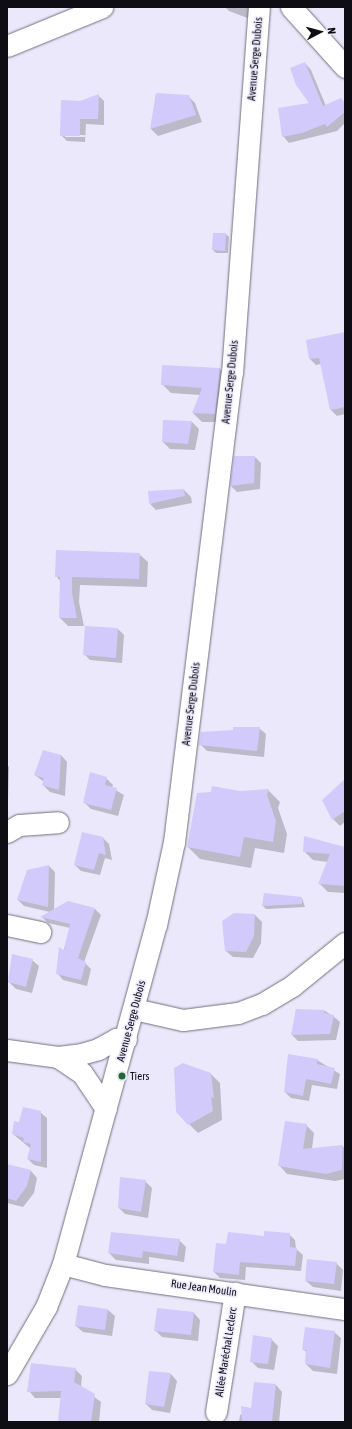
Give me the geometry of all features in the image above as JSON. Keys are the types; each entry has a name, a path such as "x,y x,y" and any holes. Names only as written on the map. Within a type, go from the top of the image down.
{"street":[{"path":"7,46 102,7"},
{"name":"Avenue Serge Dubois","path":"7,1374 46,1307 63,1264 134,1009 174,842 232,373 259,7"},
{"path":"291,7 345,67"},
{"path":"7,832 20,825 58,822"},
{"path":"7,926 40,932"},
{"path":"134,1009 183,1020 238,1013 262,1004 292,986 345,943"},
{"path":"7,1050 58,1057 87,1052 116,1039 126,1038"},
{"path":"58,1057 82,1073 106,1110"},
{"name":"Rue Jean Moulin","path":"63,1264 105,1275 235,1292 345,1309"},
{"name":"Allée Maréchal Leclerc","path":"216,1412 235,1292"}],"building":[{"path":"305,62 323,106 341,98 345,103 345,112 327,127 325,124 302,133 282,137 278,108 309,103 296,85 290,68"},
{"path":"156,93 189,95 196,115 150,129"},
{"path":"99,94 98,119 80,119 80,136 60,136 61,100 80,101"},
{"path":"213,233 226,233 225,251 212,250"},
{"path":"345,332 345,407 330,410 319,358 309,359 306,340"},
{"path":"162,365 220,368 215,414 192,413 202,388 161,385"},
{"path":"163,420 192,421 188,444 162,442"},
{"path":"234,456 255,456 254,483 230,486"},
{"path":"184,489 185,496 149,504 148,491"},
{"path":"56,550 140,553 139,579 72,577 72,593 77,618 59,618 60,577 55,577"},
{"path":"85,626 118,628 116,658 83,655"},
{"path":"233,727 260,727 257,751 199,745 201,732 233,730"},
{"path":"43,750 61,755 59,790 42,785 44,778 34,775"},
{"path":"90,772 107,777 105,785 117,788 111,810 83,803"},
{"path":"345,779 345,811 332,820 322,800"},
{"path":"212,786 240,791 269,789 267,795 276,821 273,842 244,837 240,857 187,847 197,793 211,792"},
{"path":"82,832 103,837 106,855 99,853 94,870 74,865"},
{"path":"304,836 345,847 345,886 318,884 330,854 303,852"},
{"path":"49,865 48,907 17,900 27,870"},
{"path":"264,893 302,897 302,904 262,906"},
{"path":"68,901 95,908 78,958 86,962 81,980 56,974 59,947 64,950 70,924 40,917"},
{"path":"234,913 255,914 254,936 246,952 225,951 222,921"},
{"path":"12,954 33,959 26,987 8,982"},
{"path":"296,1009 325,1010 324,1013 334,1015 330,1034 291,1035"},
{"path":"288,1054 318,1059 317,1064 335,1068 331,1084 306,1079 303,1096 284,1092"},
{"path":"183,1063 211,1073 214,1098 211,1097 213,1111 188,1125 176,1112 174,1068"},
{"path":"23,1107 41,1111 41,1162 27,1159 31,1144 23,1142 24,1138 12,1134 14,1121 19,1122"},
{"path":"285,1121 307,1124 303,1149 343,1145 342,1170 326,1174 278,1166"},
{"path":"7,1164 31,1170 27,1186 16,1201 7,1198"},
{"path":"120,1177 146,1180 141,1212 118,1208"},
{"path":"264,1231 290,1233 290,1247 297,1248 295,1266 240,1262 239,1275 213,1272 216,1243 226,1244 228,1232 264,1236"},
{"path":"111,1232 180,1239 177,1256 143,1251 142,1258 108,1253"},
{"path":"307,1259 337,1262 334,1284 305,1281"},
{"path":"78,1305 108,1309 105,1330 75,1326"},
{"path":"157,1308 194,1312 191,1335 154,1331"},
{"path":"305,1327 335,1331 330,1368 305,1364 306,1350 302,1350"},
{"path":"253,1335 272,1338 268,1364 250,1362"},
{"path":"31,1363 76,1368 74,1382 95,1394 91,1422 58,1422 61,1391 27,1392"},
{"path":"149,1371 171,1373 164,1407 145,1404"},
{"path":"254,1382 276,1384 272,1422 242,1422 241,1406 251,1408"}],"place":[{"name":"Tiers","path":"122,1076"}]}
